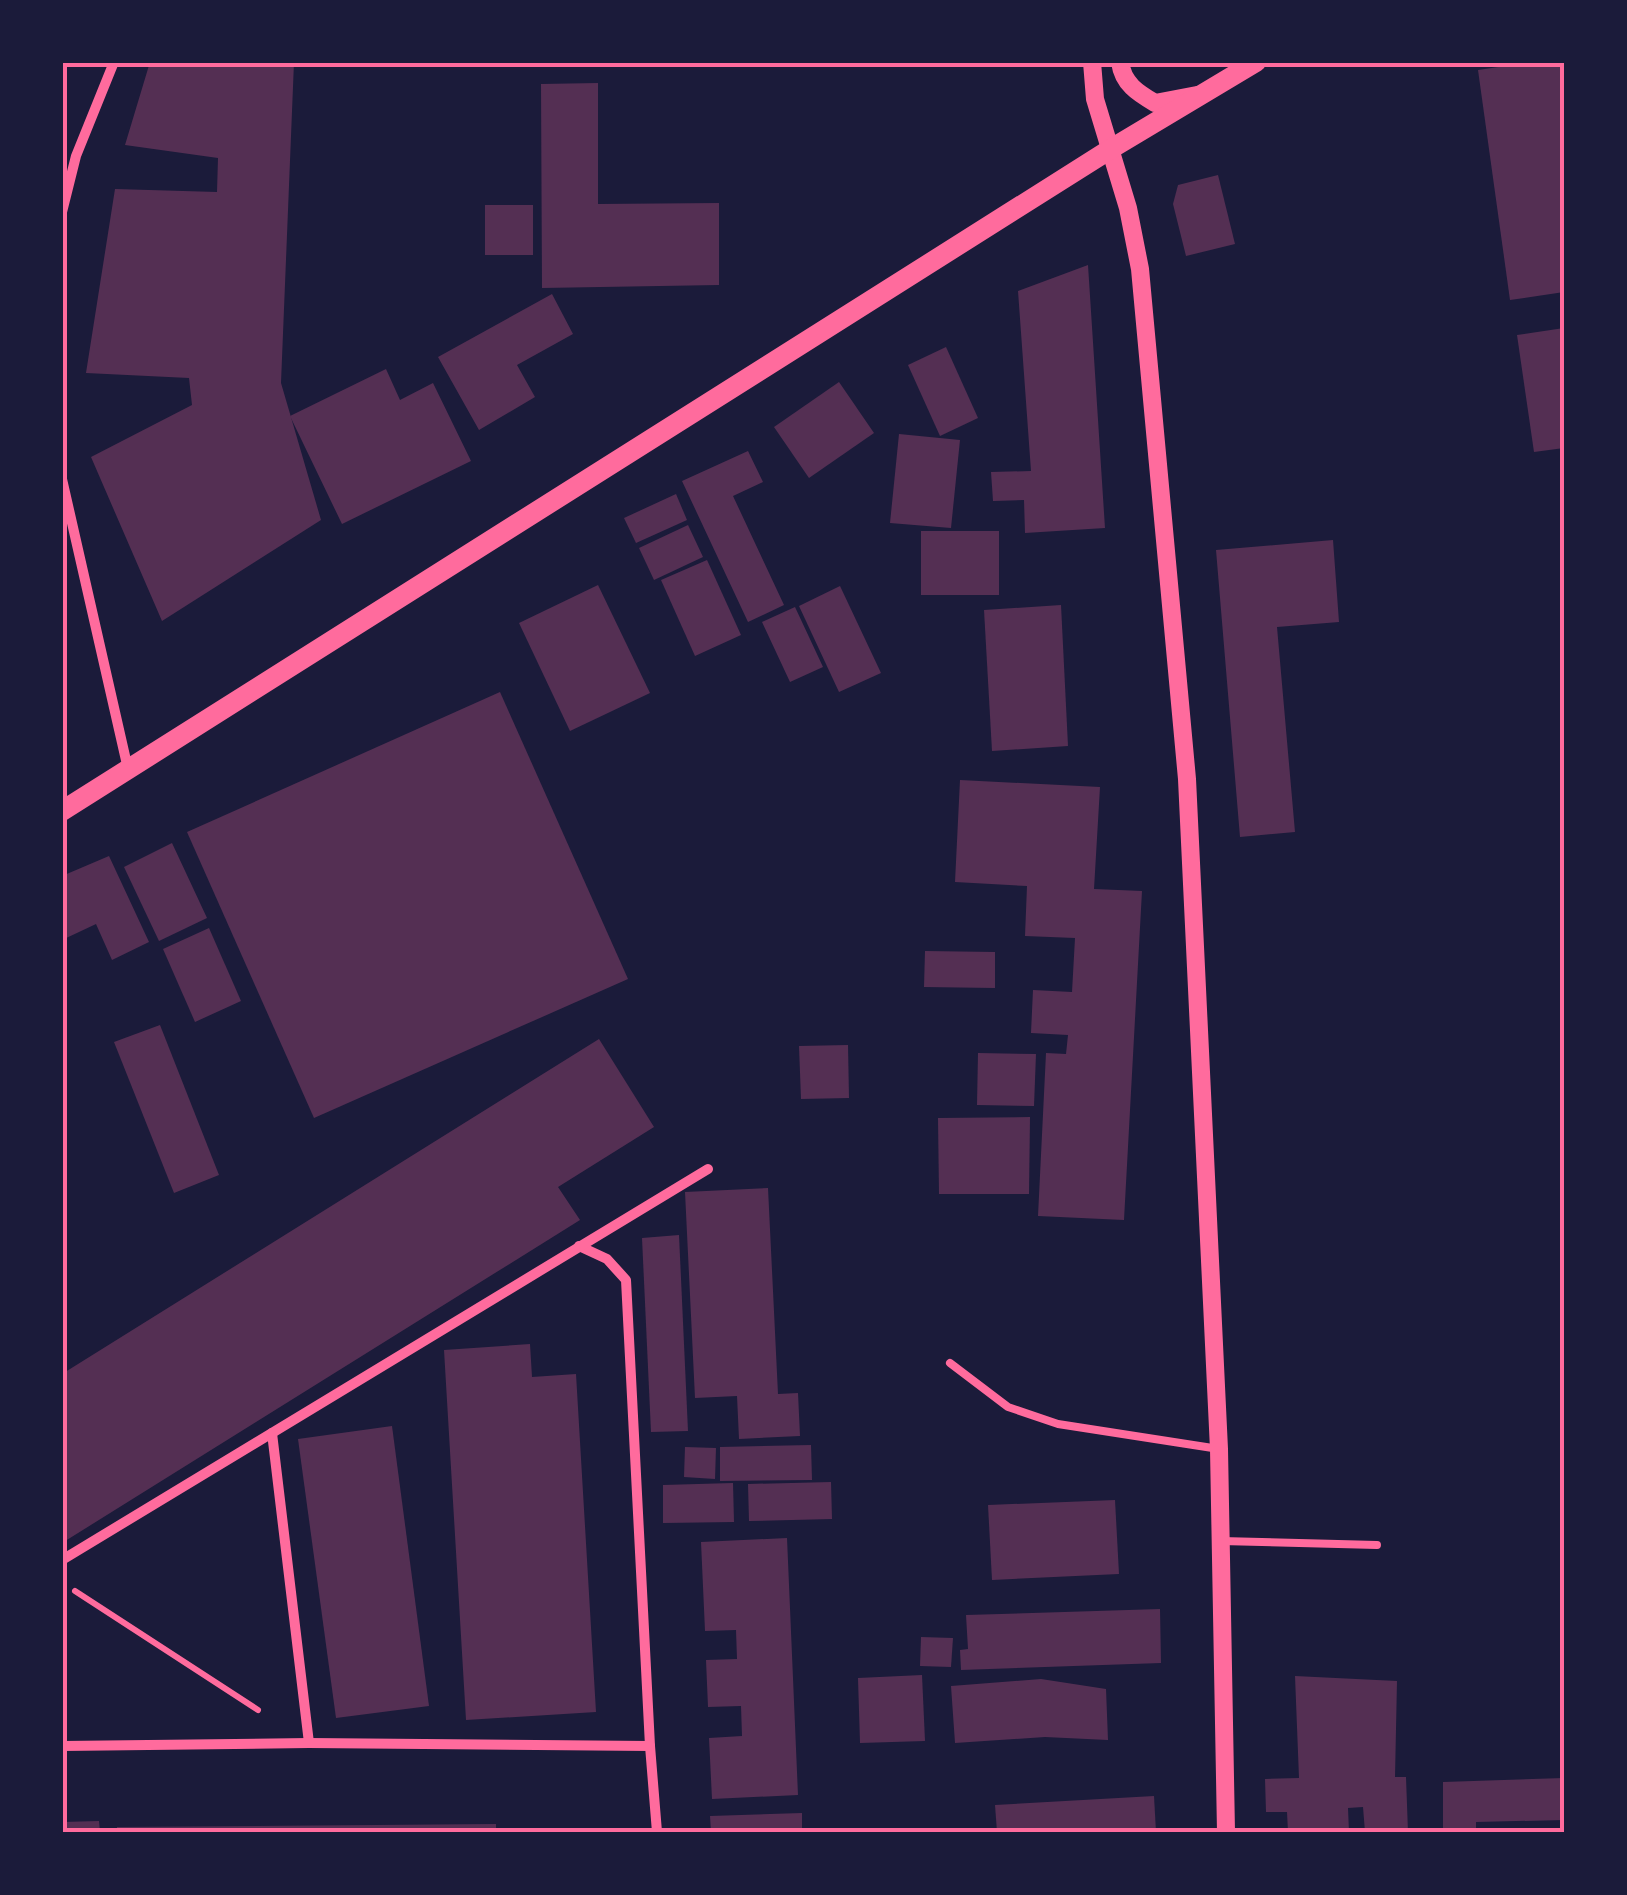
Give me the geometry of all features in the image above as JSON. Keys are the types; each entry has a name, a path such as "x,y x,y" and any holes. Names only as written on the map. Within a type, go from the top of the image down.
{"main road":[{"path":"62,811 1109,150 1256,62"}],"street":[{"path":"62,212 76,156 114,62"},
{"path":"1092,62 1095,99 1128,208 1140,269 1185,760 1220,1449 1226,1832"},
{"path":"1120,62 1133,90 1155,103 1206,93"},
{"path":"62,167 76,156"},
{"path":"62,479 128,770"},
{"path":"62,1560 708,1169"},
{"path":"579,1246 608,1259 626,1280 650,1746 658,1832"},
{"path":"272,1433 309,1743"},
{"path":"62,1746 650,1746"}],"lane":[{"path":"950,1363 1008,1407 1058,1424 1220,1449"},
{"path":"1221,1541 1377,1545"}],"path":[{"path":"62,1583 309,1743"}],"building":[{"path":"150,62 294,62 281,383 321,520 162,621 91,457 192,405 189,378 86,373 115,189 217,192 218,158 125,145"},
{"path":"1564,62 1564,292 1510,300 1478,70"},
{"path":"598,83 598,204 719,203 719,285 542,288 541,84"},
{"path":"1218,175 1235,244 1186,256 1173,204 1178,185"},
{"path":"485,205 533,205 533,255 485,255"},
{"path":"1088,265 1105,528 1025,533 1024,500 993,501 991,472 1031,471 1018,291"},
{"path":"552,294 573,334 517,365 535,397 479,430 438,357"},
{"path":"1564,328 1564,448 1534,452 1517,335"},
{"path":"946,347 978,418 940,436 908,365"},
{"path":"386,369 400,400 433,383 471,461 342,524 290,416"},
{"path":"839,382 874,433 809,478 774,427"},
{"path":"899,434 960,440 951,528 890,523"},
{"path":"748,451 763,482 733,496 784,605 748,622 682,481"},
{"path":"676,494 687,520 636,543 624,518"},
{"path":"688,525 703,557 654,580 639,548"},
{"path":"921,531 999,531 999,595 921,595"},
{"path":"1333,540 1339,622 1277,627 1295,832 1240,837 1216,550"},
{"path":"707,560 741,635 695,656 661,580"},
{"path":"598,585 650,693 570,731 519,623"},
{"path":"840,586 881,673 839,692 799,606"},
{"path":"1061,605 1068,746 992,751 984,610"},
{"path":"795,607 823,667 790,682 762,622"},
{"path":"500,692 628,979 314,1118 187,832"},
{"path":"960,780 1100,787 1094,889 1142,891 1124,1220 1038,1216 1046,1053 1066,1054 1068,1035 1031,1033 1033,990 1072,992 1075,938 1025,936 1027,886 955,882"},
{"path":"172,843 207,918 159,941 124,867"},
{"path":"109,856 149,942 112,960 96,924 62,940 62,876"},
{"path":"209,928 241,1001 195,1022 163,949"},
{"path":"925,951 995,952 995,988 924,987"},
{"path":"160,1025 219,1175 174,1193 114,1042"},
{"path":"599,1039 654,1127 558,1187 580,1220 62,1543 62,1374"},
{"path":"848,1045 849,1098 801,1099 799,1046"},
{"path":"978,1053 1036,1054 1034,1106 977,1105"},
{"path":"1030,1117 1029,1194 939,1194 938,1118"},
{"path":"768,1188 778,1394 798,1393 800,1436 739,1439 737,1396 695,1398 685,1192"},
{"path":"679,1235 688,1431 651,1432 642,1238"},
{"path":"530,1344 532,1377 576,1374 596,1712 466,1720 444,1350"},
{"path":"392,1426 429,1706 336,1718 298,1439"},
{"path":"811,1445 812,1480 720,1481 720,1447"},
{"path":"685,1447 716,1448 715,1479 684,1477"},
{"path":"831,1482 832,1519 749,1521 748,1484"},
{"path":"733,1483 734,1522 663,1523 663,1485"},
{"path":"1115,1500 1119,1574 992,1580 988,1505"},
{"path":"787,1538 798,1795 712,1799 709,1738 742,1736 741,1706 708,1707 706,1660 737,1659 736,1630 705,1631 701,1542"},
{"path":"1160,1609 1161,1663 961,1670 960,1650 968,1649 966,1615"},
{"path":"921,1637 953,1638 951,1667 920,1666"},
{"path":"922,1675 925,1741 860,1743 858,1678"},
{"path":"1295,1676 1397,1681 1395,1777 1406,1777 1408,1832 1365,1832 1363,1807 1348,1808 1349,1832 1288,1832 1287,1812 1266,1812 1265,1779 1299,1778"},
{"path":"1041,1679 1106,1689 1108,1740 1045,1737 955,1743 951,1686"},
{"path":"1564,1778 1564,1820 1476,1822 1476,1832 1443,1832 1443,1782"},
{"path":"1154,1796 1156,1832 997,1832 995,1805"},
{"path":"802,1813 802,1832 711,1832 710,1816"},
{"path":"99,1821 100,1832 62,1832 62,1822"},
{"path":"496,1824 496,1832 117,1832 117,1827"}]}
